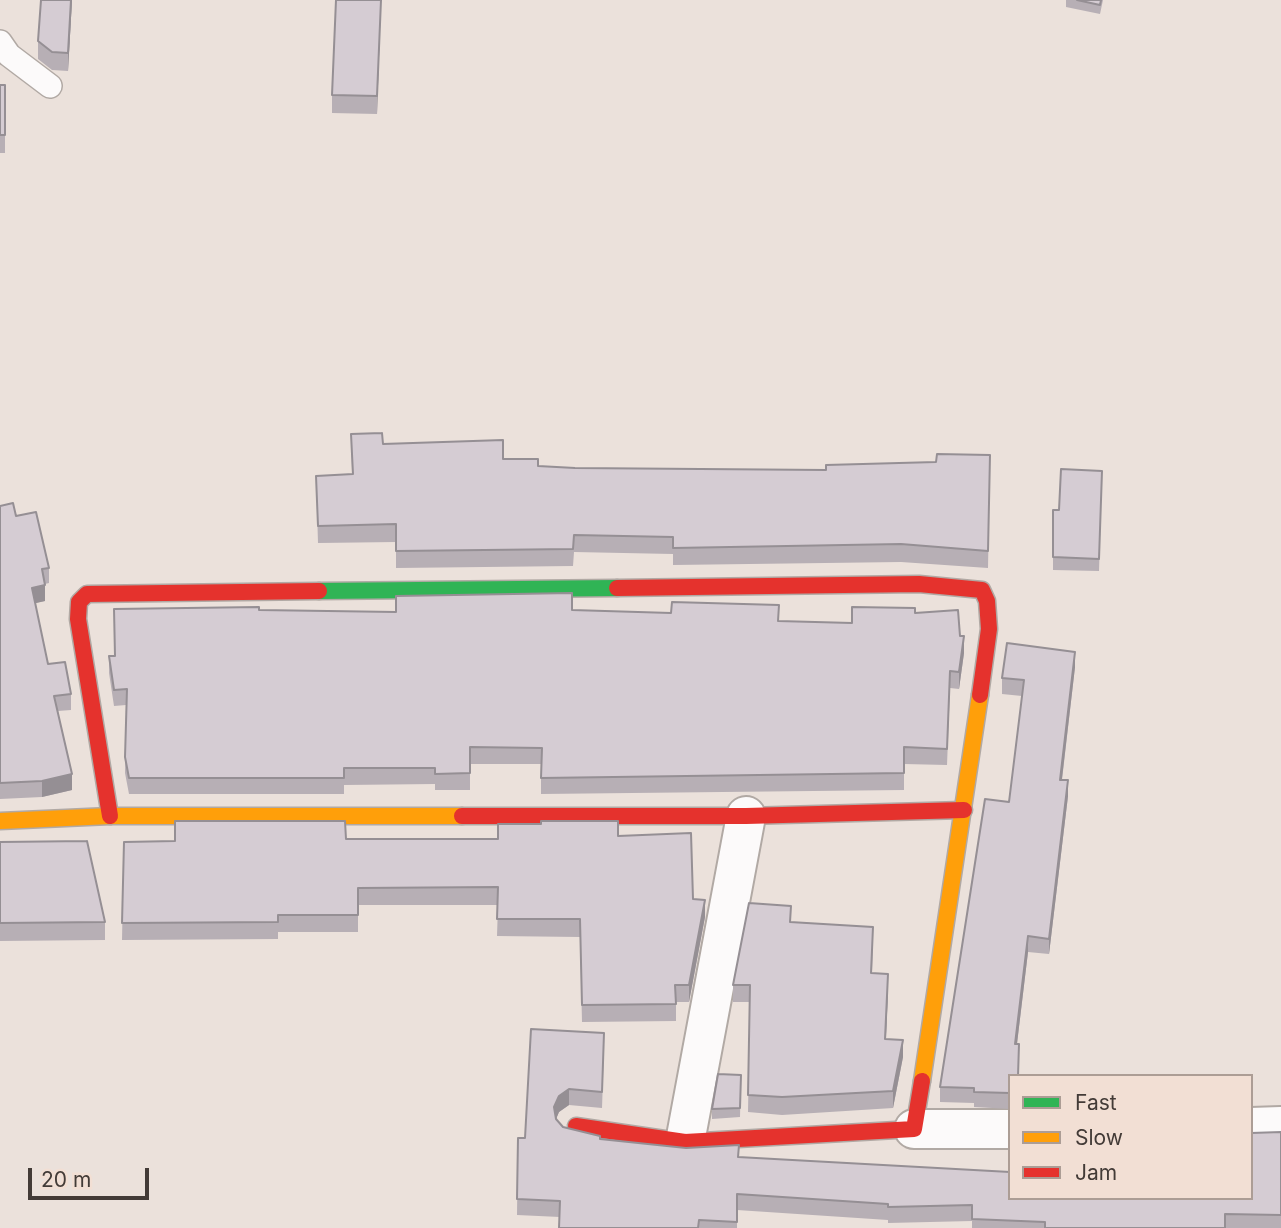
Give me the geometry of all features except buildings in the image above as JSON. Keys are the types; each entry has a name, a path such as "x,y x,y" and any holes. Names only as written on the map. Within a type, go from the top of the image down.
{"street":[{"path":"110,816 78,619 79,602 87,594 919,584 982,590 987,601 989,629 964,810 914,1129"},
{"path":"0,821 110,816 746,816 964,810"},
{"path":"685,1142 746,816"},
{"path":"576,1126 685,1142 914,1129 1008,1129"},
{"path":"1253,1127 1281,1126"}],"lane":[{"path":"0,42 9,55 50,86"}],"traffic: fast":[{"path":"319,591 617,588"}],"traffic: slow":[{"path":"922,1081 980,695"},
{"path":"0,821 110,816 462,816"}],"traffic: jam":[{"path":"617,588 919,584 982,590 987,601 989,629 980,695"},
{"path":"110,816 78,619 79,602 87,594 319,591"},
{"path":"462,816 746,816 964,810"},
{"path":"576,1126 685,1142 914,1129 922,1081"}]}
